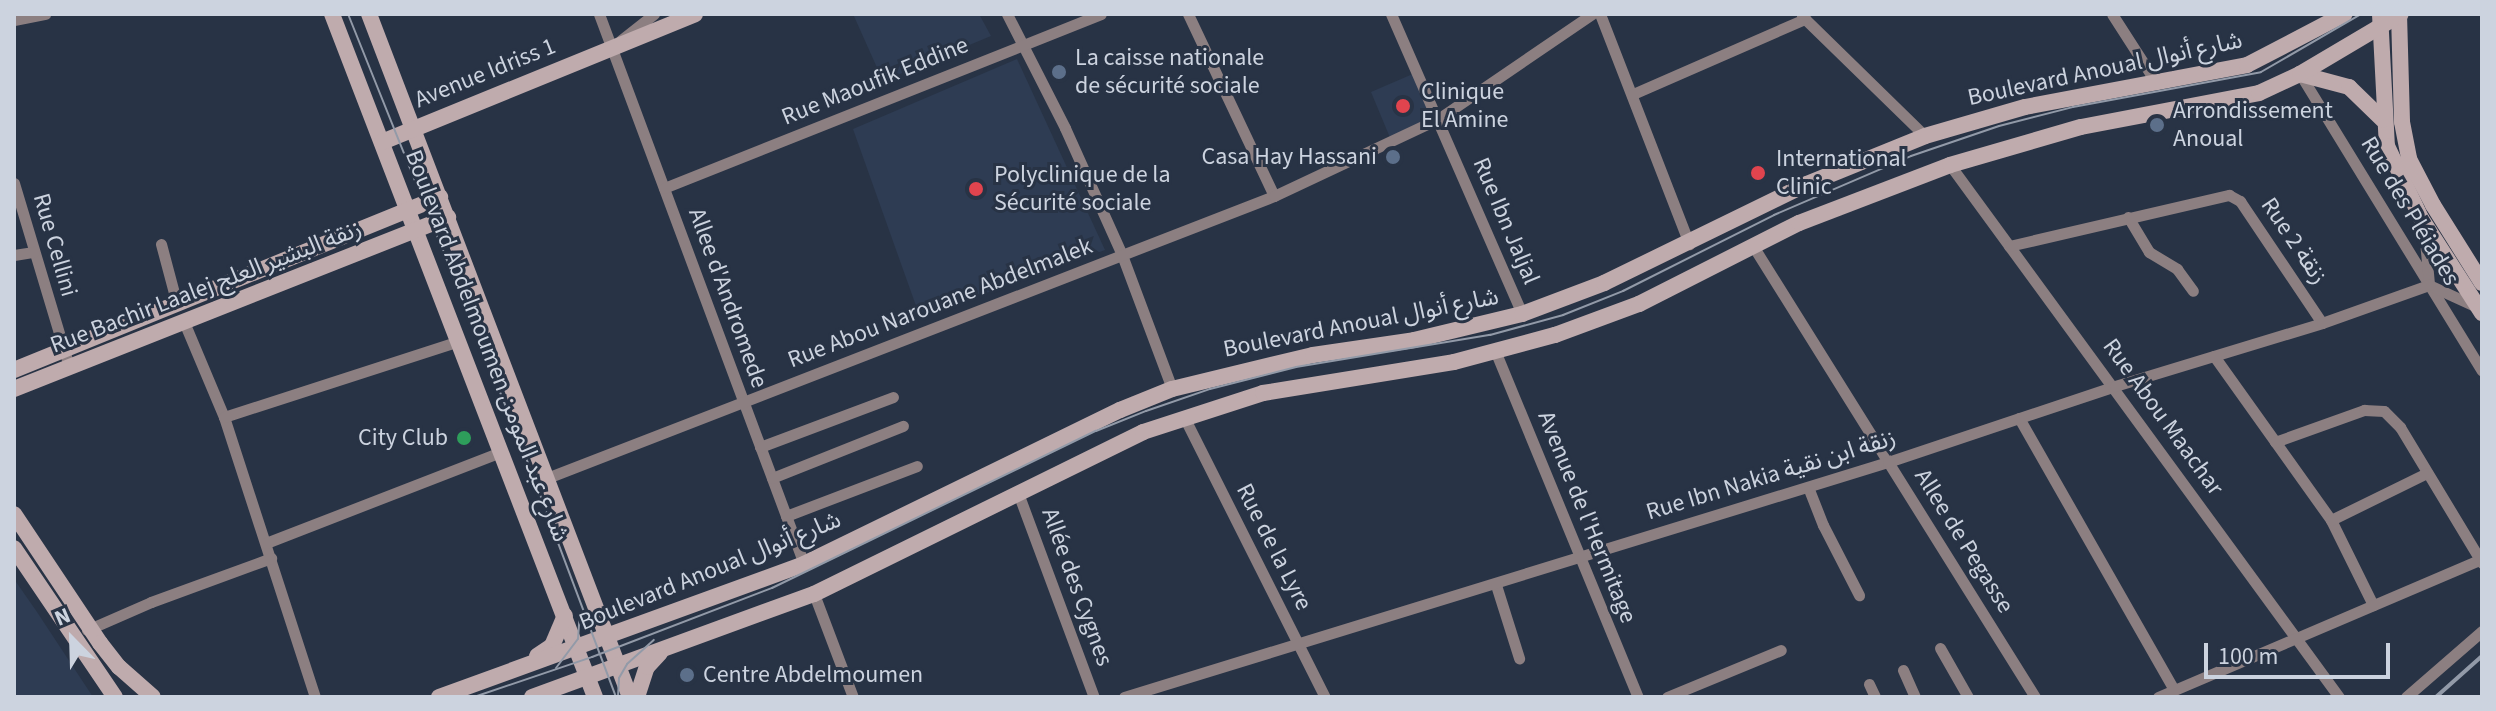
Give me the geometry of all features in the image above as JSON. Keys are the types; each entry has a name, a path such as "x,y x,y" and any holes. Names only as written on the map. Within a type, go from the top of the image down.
{"street":[{"path":"14,20 45,14"},
{"name":"Boulevard Abdelmoumen شارع عبد المومن","path":"332,14 595,697"},
{"name":"Boulevard Abdelmoumen شارع عبد المومن","path":"369,14 630,697"},
{"name":"Allee d'Andromede","path":"599,14 804,564"},
{"path":"612,48 654,14"},
{"name":"Avenue Idriss 1","path":"382,142 695,14"},
{"path":"1007,14 1026,45 1122,255 1172,389"},
{"name":"Rue Maoufik Eddine","path":"664,188 1101,14"},
{"path":"1188,14 1274,196"},
{"name":"Rue Ibn Jaljal","path":"1391,14 1522,314"},
{"name":"Rue Abou Narouane Abdelmalek","path":"547,478 1274,196 1438,119 1592,14"},
{"path":"1600,14 1689,244"},
{"path":"2112,14 2157,84"},
{"name":"Boulevard Anoual شارع أنوال","path":"439,697 578,649 804,564 1108,415 1172,389 1281,362 1477,328 1522,314 1604,283 1807,184 1925,136 2025,107 2247,65 2345,14"},
{"path":"2400,15 2402,122 2409,159 2433,205 2482,283"},
{"name":"Boulevard Anoual شارع أنوال","path":"532,697 814,594 1120,441 1184,417 1296,386 1496,353 1627,309 1799,223 1950,165 2081,127 2259,93 2300,74 2380,20 2400,15"},
{"path":"1633,94 1802,17 1925,136"},
{"path":"2380,20 2383,120 2394,164 2421,218 2481,311"},
{"path":"2300,74 2349,87 2383,120"},
{"name":"Rue des Pléiades","path":"2300,74 2482,371"},
{"name":"Rue Abou Maachar","path":"1950,165 2115,386 2339,697"},
{"name":"Rue Cellini","path":"14,183 69,366"},
{"name":"Rue 2 زنقة","path":"2009,246 2222,195 2234,197 2322,323"},
{"name":"Rue Bachir Laalej زنقة البشير العلج","path":"14,370 440,197"},
{"name":"Rue Bachir Laalej زنقة البشير العلج","path":"14,389 448,217"},
{"path":"2128,217 2149,252 2177,269 2193,291"},
{"path":"2421,218 2428,247 2429,285 2481,311"},
{"path":"161,244 177,304"},
{"name":"Allee de Pegasse","path":"1753,246 2035,697"},
{"path":"14,255 34,252"},
{"name":"Rue Ibn Nakia زنقة ابن نقية","path":"1124,697 1888,462 2115,386 2322,323 2429,285"},
{"path":"184,322 224,417 312,695"},
{"path":"224,417 459,341"},
{"name":"Avenue de l'Hermitage","path":"1496,353 1638,697"},
{"path":"2214,356 2331,520 2373,605"},
{"path":"760,447 893,397"},
{"path":"2158,697 2481,561 2400,427 2384,411 2376,409 2275,442"},
{"name":"Rue de la Lyre","path":"1184,417 1325,697"},
{"path":"2019,418 2174,690"},
{"path":"772,478 903,426"},
{"path":"266,543 501,452"},
{"path":"786,516 917,466"},
{"path":"2331,520 2427,473"},
{"path":"1808,487 1823,525 1859,595"},
{"name":"Allée des Cygnes","path":"1018,493 1094,697"},
{"path":"14,514 119,667 153,697"},
{"path":"14,548 115,697"},
{"path":"72,637 271,558"},
{"path":"1496,585 1519,658"},
{"path":"814,594 853,697"},
{"path":"507,672 552,646 565,616"},
{"path":"2406,697 2482,631"},
{"path":"1940,648 1968,697"},
{"path":"1667,697 1781,650"},
{"path":"637,697 647,667 661,652"},
{"path":"1903,670 1915,697"},
{"path":"1869,684 1875,697"}],"shaded area":[{"path":"853,14 979,14 991,36 883,81"},
{"name":"Polyclinique de la Sécurité sociale","path":"1017,59 1105,250 920,317 853,129"},
{"name":"Clinique El Amine","path":"1415,73 1436,120 1391,140 1371,92"},
{"path":"14,579 37,612 93,697 14,697"}],"tram line":[{"path":"348,14 522,447 616,697"},
{"path":"474,697 592,657 772,588 1096,431 1146,411 1210,389 1296,367 1490,335 1563,315 1623,291 1774,215 1911,156 1999,126 2073,107 2261,72 2361,14"},
{"path":"556,668 578,639 580,613"},
{"path":"618,697 619,678 627,664 654,640"}],"railway":[{"path":"2436,697 2482,656"}],"place":[{"name":"La caisse nationale de sécurité sociale","path":"1059,72"},
{"name":"Clinique El Amine","path":"1403,106"},
{"name":"Arrondissement Anoual","path":"2157,125"},
{"name":"Casa Hay Hassani","path":"1393,157"},
{"name":"International Clinic","path":"1758,173"},
{"name":"Polyclinique de la Sécurité sociale","path":"976,189"},
{"name":"City Club","path":"464,438"},
{"name":"Centre Abdelmoumen","path":"687,675"}]}
